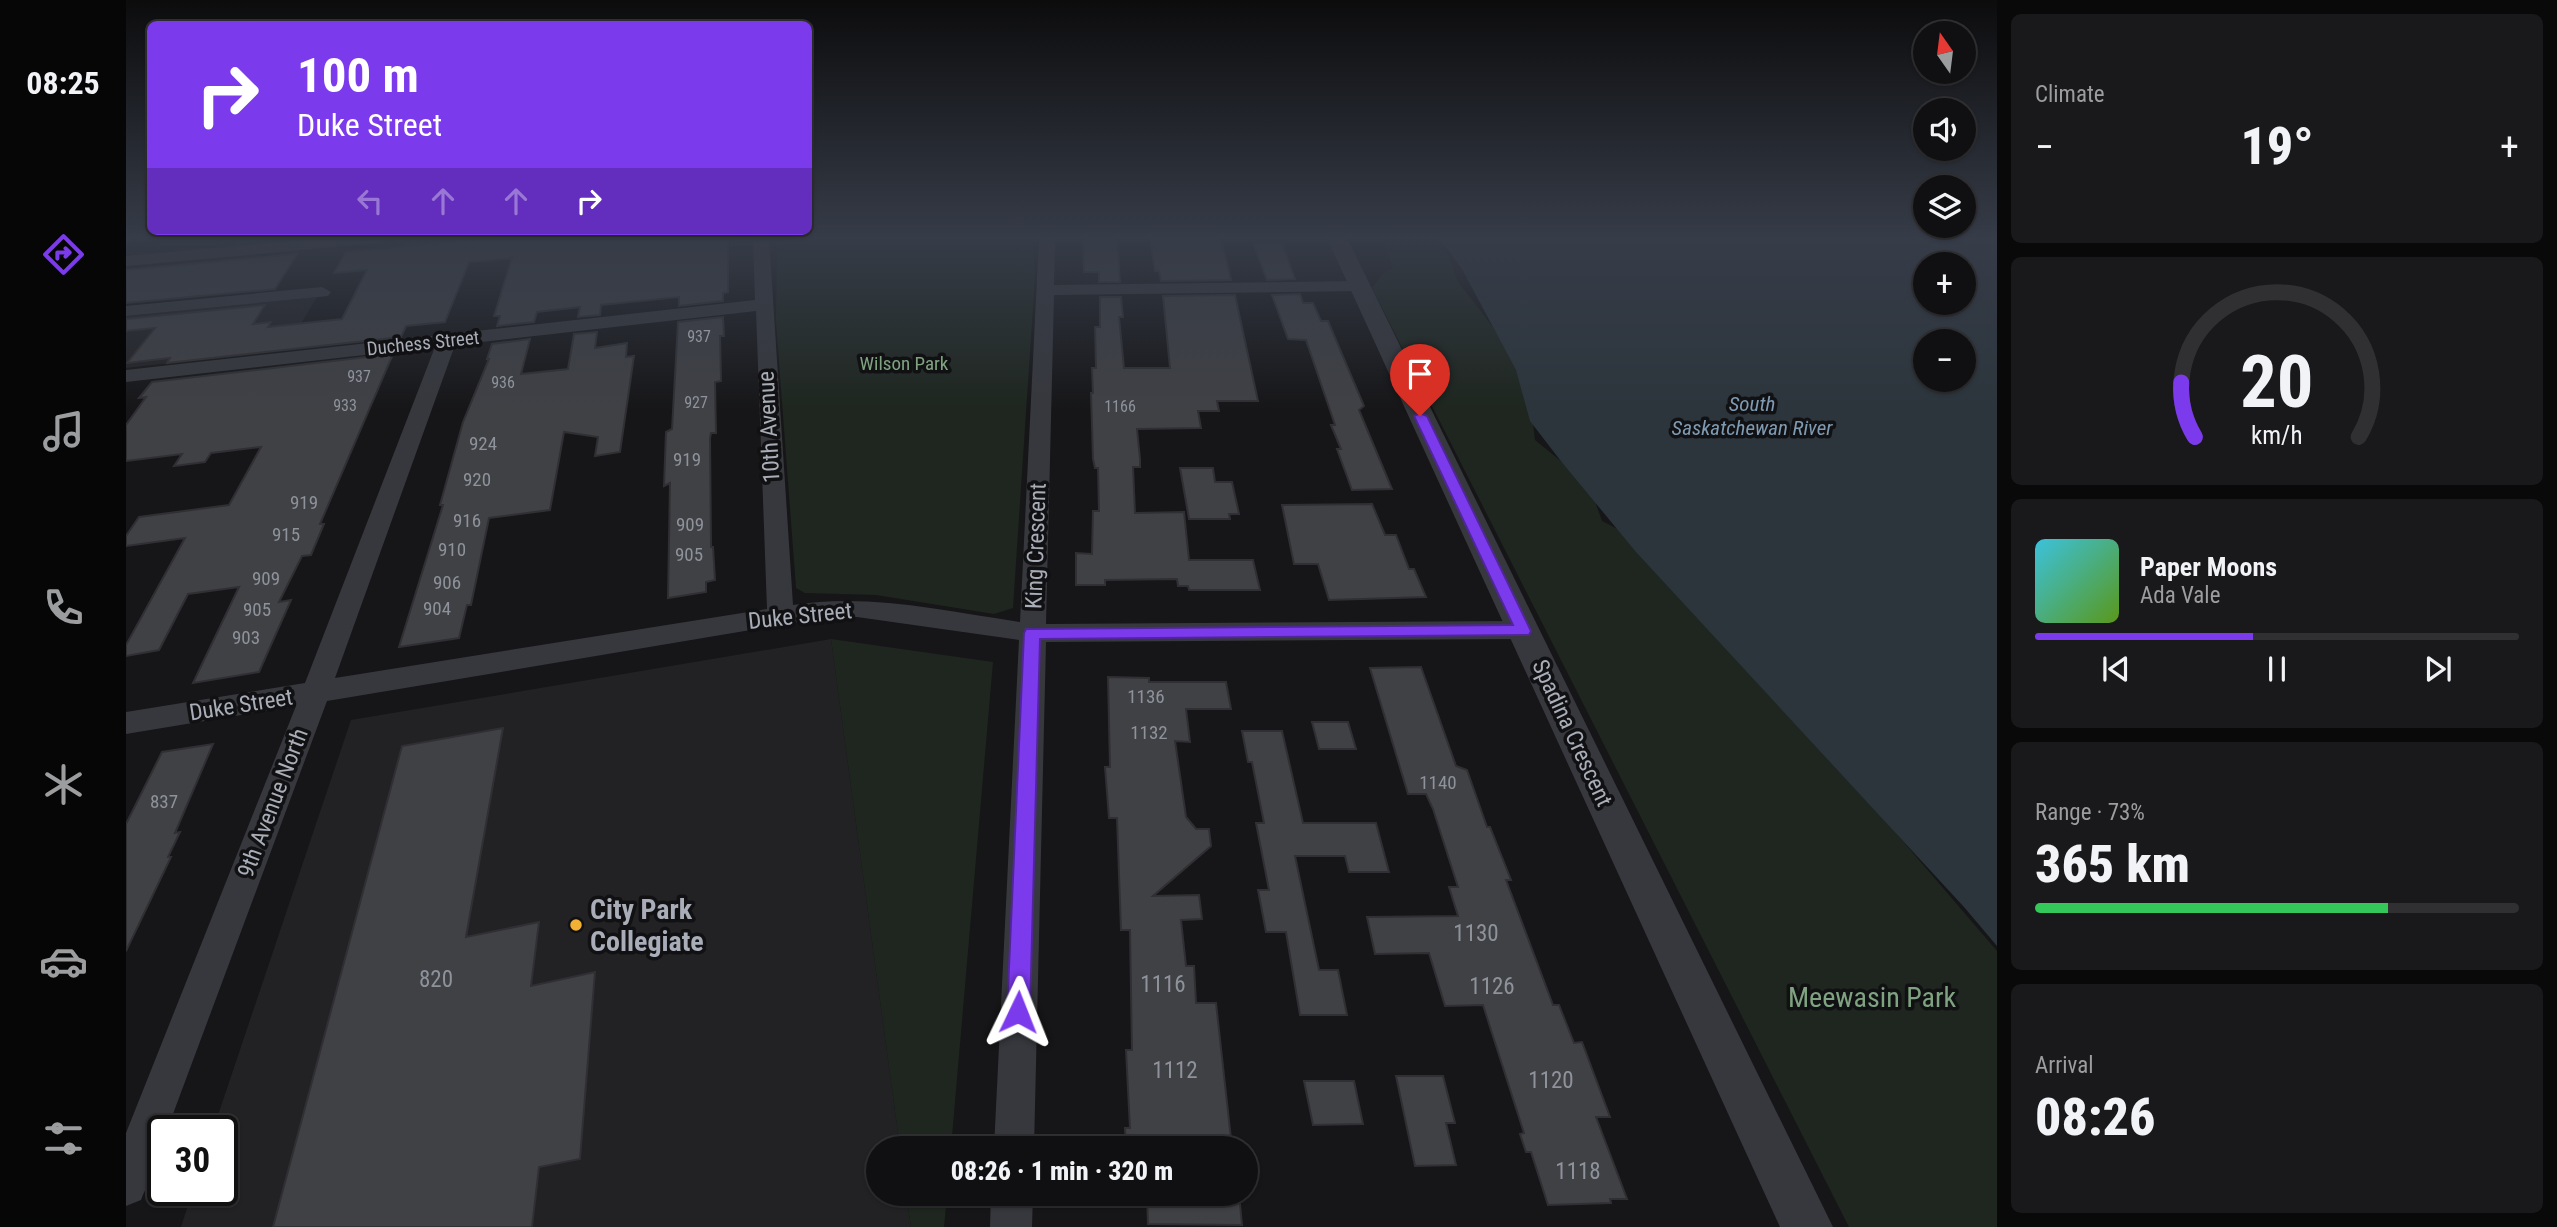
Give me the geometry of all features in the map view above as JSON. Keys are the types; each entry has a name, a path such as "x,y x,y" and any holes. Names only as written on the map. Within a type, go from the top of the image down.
{"street":[{"path":"126,311 289,295"},
{"name":"10th Avenue","path":"763,295 780,615"},
{"name":"King Crescent","path":"1014,1136 1047,295"},
{"name":"Spadina Crescent","path":"1362,295 1807,1227"},
{"name":"Duchess Street","path":"126,376 763,305"},
{"name":"9th Avenue North","path":"126,1185 447,340"},
{"name":"Duke Street","path":"126,723 823,609 857,608 1032,633 1523,631"},
{"path":"1011,1227 1012,1206"}],"shaded area":[{"path":"317,297 285,350 126,368 126,316"},
{"name":"City Park Collegiate","path":"831,639 898,1136 866,1136 866,1206 908,1206 911,1227 181,1227 188,1206 238,1206 238,1115 218,1115 351,720"}],"green space":[{"name":"Wilson Park","path":"776,295 1034,295 1013,608 994,614 876,595 805,593 796,588 776,322"},
{"name":"Meewasin Park","path":"1376,295 1468,295 1493,327 1529,391 1535,440 1589,484 1602,521 1649,545 1997,951 1997,1227 1849,1227"},
{"path":"831,639 993,662 952,1136 898,1136"},
{"path":"908,1206 946,1206 944,1227 911,1227"}],"water":[{"name":"South Saskatchewan River","path":"1476,295 1913,295 1913,315 1976,315 1976,295 1997,295 1997,946 1636,552 1530,421 1516,370"}],"building":[{"path":"126,295 208,295 126,303"},
{"path":"354,295 456,295 445,322 406,326 401,337 167,363 170,358 127,363 155,328 126,331 126,319 265,305 253,324 271,322 268,327 342,319"},
{"path":"500,295 723,295 723,301 679,306 679,297 601,305 600,315 578,317 580,307 537,312 534,322 497,326 500,316 494,316"},
{"path":"1235,295 1258,401 1217,401 1219,411 1198,411 1201,428 1137,429 1140,467 1133,467 1135,513 1184,512 1189,560 1253,560 1260,590 1189,590 1188,586 1178,586 1177,579 1105,580 1105,585 1076,585 1076,553 1092,554 1093,511 1099,511 1098,468 1095,468 1093,459 1091,393 1092,368 1096,368 1095,327 1100,327 1100,297 1121,297 1123,317 1119,317 1124,368 1170,368 1163,296"},
{"path":"1272,295 1300,295 1303,303 1313,303 1321,321 1328,321 1364,406 1359,410 1392,489 1352,490 1337,449 1341,449 1331,425 1335,425 1306,340 1288,339"},
{"path":"723,317 724,336 720,336 721,381 715,382 716,433 711,433 710,438 711,547 715,580 706,582 706,592 668,598 670,483 664,486 666,432 672,429 678,322"},
{"path":"597,332 595,348 627,343 626,357 634,356 620,452 595,456 598,437 564,432 550,510 489,518 471,605 467,605 459,638 399,647 443,505 440,505 463,422 489,359 492,344 530,339 521,374 568,369 574,334"},
{"path":"393,354 320,524 324,524 311,555 302,556 279,602 291,600 259,672 193,683 239,587 188,594 159,650 126,656 126,645 185,538 126,546 126,536 139,517 229,505 261,447 211,453 205,462 174,466 182,454 126,461 126,425 146,397 139,398 152,382"},
{"path":"1180,468 1213,468 1215,482 1232,482 1239,514 1229,514 1230,519 1189,519"},
{"path":"1372,504 1385,535 1396,535 1409,569 1414,569 1426,597 1329,600 1318,564 1294,564 1282,505"},
{"path":"1421,667 1456,766 1467,770 1487,827 1490,827 1511,880 1506,880 1553,1005 1559,1005 1574,1043 1582,1042 1610,1117 1596,1117 1627,1199 1610,1199 1611,1203 1548,1205 1531,1152 1526,1152 1520,1134 1524,1133 1483,1005 1445,1006 1429,953 1375,954 1367,917 1458,916 1449,887 1458,887 1433,809 1426,794 1408,794 1370,668"},
{"path":"1108,677 1149,678 1149,682 1226,682 1231,709 1186,709 1190,742 1175,741 1186,817 1196,829 1209,829 1211,846 1153,896 1199,895 1202,919 1181,920 1186,966 1194,966 1196,1003 1216,1003 1231,1136 1125,1136 1125,1128 1130,1128 1126,1050 1132,1050 1130,930 1121,930 1117,818 1109,818 1105,767 1110,767"},
{"path":"1312,722 1348,722 1356,749 1319,749"},
{"path":"503,728 466,937 539,922 531,986 595,972 580,1159 539,1167 532,1227 273,1227 402,746"},
{"path":"1242,731 1282,731 1303,823 1376,823 1389,872 1349,872 1345,856 1295,856 1319,970 1338,970 1347,1015 1300,1015 1286,932 1266,932 1258,890 1269,890 1256,823 1264,823 1252,762 1248,762"},
{"path":"213,744 175,833 180,832 168,857 171,857 126,951 126,824 162,752"},
{"path":"1396,1076 1443,1076 1455,1123 1446,1123 1456,1165 1415,1166"},
{"path":"1304,1081 1354,1081 1363,1124 1313,1125"},
{"path":"1147,1206 1240,1206 1242,1225 1148,1224"}],"place":[{"name":"City Park Collegiate","path":"576,925"}],"route":[{"path":"1018,1012 1032,633 1523,631 1420,416"}]}
